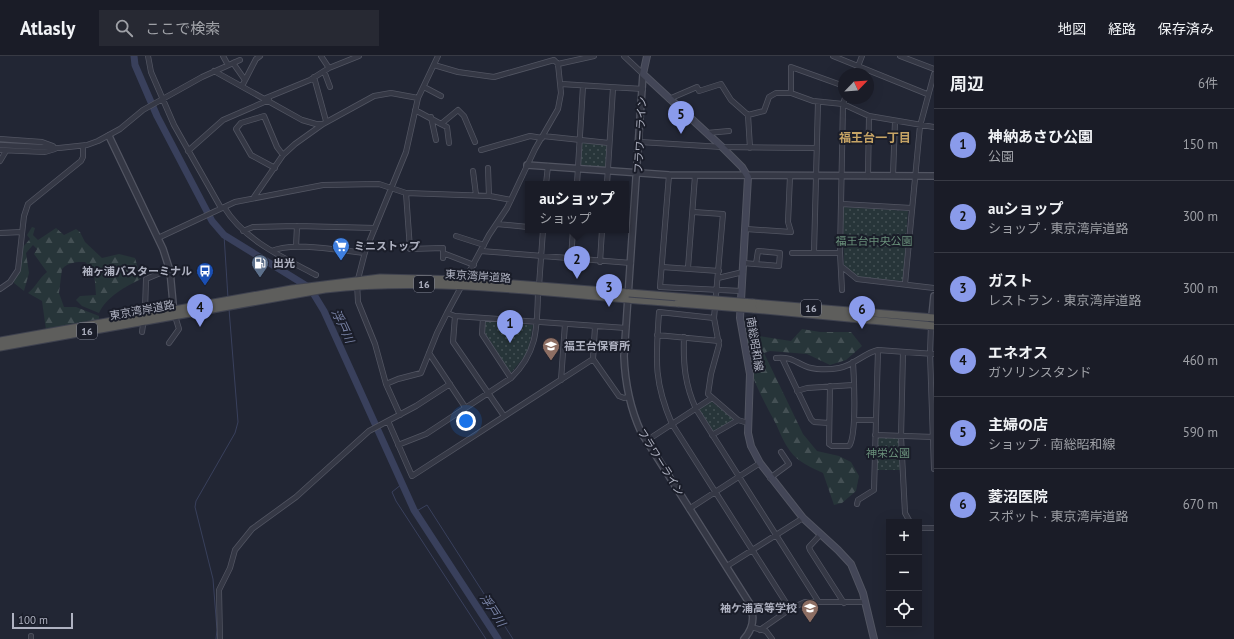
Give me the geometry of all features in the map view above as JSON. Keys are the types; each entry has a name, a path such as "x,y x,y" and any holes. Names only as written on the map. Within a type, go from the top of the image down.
{"highway":[{"name":"東京湾岸道路","path":"0,341 357,283 464,283 753,306 933,318"},
{"name":"東京湾岸道路","path":"753,306 932,326"},
{"name":"東京湾岸道路","path":"0,347 174,312"}],"main road":[{"path":"647,56 643,74 742,167 748,177"},
{"name":"南総昭和線","path":"748,177 741,291 741,327 750,374 748,433 751,446 770,478 803,518 851,564 865,602 874,639"}],"street":[{"path":"148,56 151,72 174,125 188,151 231,219 243,231 272,251 316,275"},
{"path":"223,56 245,80"},
{"path":"242,86 255,58 260,56"},
{"path":"321,56 329,68"},
{"path":"188,151 223,120 314,77 348,58 359,56"},
{"path":"400,415 386,384 380,367 376,344 358,302 357,283 365,253 406,152 418,98 438,56"},
{"path":"434,65 486,77 499,75 551,60 558,64 576,58 594,56"},
{"path":"624,56 643,74"},
{"path":"833,56 927,94"},
{"path":"858,66 862,56"},
{"path":"900,56 934,69"},
{"path":"0,145 59,148 83,146 109,136 143,110 214,71 240,60"},
{"path":"386,384 421,373 447,313 484,245 511,200 527,165 558,110 561,97 561,84 558,64"},
{"path":"791,93 791,67 838,84"},
{"path":"214,71 268,99 302,120 316,124 325,123"},
{"path":"324,71 330,87"},
{"name":"フラワーライン","path":"643,74 638,173 624,368 629,397 637,423 646,441 750,604 753,618 751,627"},
{"path":"905,284 914,175 920,126 927,94 934,74"},
{"path":"314,77 325,123"},
{"path":"561,84 643,89"},
{"path":"669,99 697,87 699,91 720,84 731,100 748,115 750,148"},
{"path":"577,181 583,86"},
{"path":"424,87 441,96"},
{"path":"607,181 613,88"},
{"path":"254,197 283,155 300,140 325,123 374,96 391,93 418,98"},
{"path":"748,115 764,111 769,97 776,93 791,93 818,102 838,104"},
{"path":"814,252 818,102"},
{"path":"842,290 840,253 843,104 869,116 920,126 934,127"},
{"path":"415,110 431,117 447,128 449,143"},
{"path":"442,124 458,110 464,116 475,142"},
{"path":"275,168 251,155 236,129 242,123 264,116 277,147 283,155"},
{"path":"868,176 869,116"},
{"path":"431,117 436,140"},
{"path":"893,175 895,121"},
{"path":"707,133 729,131"},
{"path":"109,136 158,238 170,269 174,312 179,329 169,343"},
{"path":"481,150 530,136 609,143"},
{"path":"0,139 42,142 59,148"},
{"path":"640,142 722,148 816,148"},
{"path":"0,289 10,282 18,270 24,216 28,204 81,161 83,158 83,146"},
{"path":"0,150 45,152 59,148"},
{"path":"0,161 6,150"},
{"path":"527,165 696,176 934,176"},
{"path":"546,181 548,166"},
{"path":"488,168 489,196"},
{"path":"473,171 476,195"},
{"path":"669,175 660,288 741,291"},
{"path":"688,268 696,176"},
{"path":"746,229 791,232 788,222 790,176"},
{"path":"158,238 222,207 254,197 324,185 379,184 406,193 476,195 511,200"},
{"path":"406,193 410,249 443,248 443,255 474,265"},
{"path":"842,204 911,208"},
{"path":"693,212 723,214 714,318 719,341 719,349 711,374 708,394 738,420 748,423"},
{"path":"497,224 525,227"},
{"path":"243,231 253,227 297,226 376,228"},
{"path":"296,247 297,226"},
{"path":"0,233 22,232"},
{"path":"398,445 426,434 511,378 521,368 530,353 535,336 542,233"},
{"path":"571,259 573,233"},
{"path":"600,262 602,233"},
{"path":"456,236 484,245"},
{"path":"272,251 280,248 296,247 365,253"},
{"path":"481,251 600,262 631,263"},
{"path":"743,263 779,266 780,253 758,251 756,264"},
{"path":"792,252 840,253"},
{"path":"841,266 857,279 934,288"},
{"path":"662,267 688,268 719,272"},
{"path":"144,310 146,279 170,269"},
{"path":"718,278 743,272"},
{"path":"934,296 932,326 934,470"},
{"path":"714,318 659,312 655,360 657,378 664,406 672,424 790,609"},
{"path":"447,313 455,316 626,328"},
{"path":"455,316 453,342 504,416"},
{"path":"483,318 482,334 511,378"},
{"path":"561,380 565,324"},
{"path":"142,332 143,325"},
{"path":"595,327 593,359 619,396 624,398 629,397"},
{"path":"658,335 719,341"},
{"path":"684,337 683,358 688,392 696,409 818,601"},
{"path":"776,358 789,358 806,366 824,369 841,368 872,351 878,350 932,354"},
{"path":"857,504 858,500 874,490 878,350"},
{"path":"903,352 901,437 904,513 908,519"},
{"path":"429,354 465,407"},
{"path":"782,358 797,391 814,422 829,423"},
{"path":"387,422 412,476 593,359"},
{"path":"830,386 829,444 832,446 849,446 852,443 854,420 853,362"},
{"path":"220,639 219,590 230,568 235,550 252,529 296,498 369,431 400,415 450,384"},
{"path":"797,391 830,386 854,386"},
{"path":"646,441 712,398"},
{"path":"712,435 738,420"},
{"path":"854,420 875,420"},
{"path":"875,435 933,437"},
{"path":"770,478 789,464 781,452"},
{"path":"689,508 760,463"},
{"path":"727,566 803,518"},
{"path":"922,528 934,528"},
{"path":"820,535 810,547 810,550 844,603"},
{"path":"760,630 790,609 805,602 865,602"},
{"path":"744,639 751,627 769,633 772,639"}],"green space":[{"path":"582,142 607,145 605,168 580,165"},
{"name":"福王台中央公園","path":"843,207 908,211 903,281 858,277 844,265"},
{"path":"32,227 35,228 33,235 38,240 56,228 64,235 76,229 80,232 85,242 102,258 119,254 135,258 141,279 112,297 102,307 99,313 82,306 76,300 80,296 96,295 94,270 85,262 76,262 67,265 62,269 59,293 64,307 76,307 99,316 99,321 46,330 42,301 28,293 47,272 34,254 37,249 33,245 26,253 29,273 24,291 14,283 19,270 22,248 30,239 27,235"},
{"path":"744,318 752,321 759,336 791,341 802,329 820,332 851,332 862,346 846,360 830,365 807,354 770,351 764,353 803,434 817,451 839,456 851,462 859,476 856,491 842,503 834,505 823,473 805,464 793,455 784,441 751,373 744,346"},
{"path":"485,321 533,325 528,352 511,373 485,333"},
{"path":"711,401 734,420 713,432 698,410"},
{"name":"神栄公園","path":"875,435 901,437 903,470 874,470"}],"waterway":[{"name":"浮戸川","path":"134,56 135,65 157,116 212,221 224,235 310,288 324,311 414,510 498,639"},
{"path":"224,235 228,298"},
{"path":"216,639 217,630 213,579 195,507 196,501 235,433 238,422 229,309"},
{"path":"402,484 392,492 396,501 486,639"},
{"path":"415,512 427,505 513,639"}],"place":[{"name":"主婦の店","path":"681,134"},
{"name":"ミニストップ","path":"341,261"},
{"name":"出光","path":"260,278"},
{"name":"auショップ","path":"577,279"},
{"name":"袖ヶ浦バスターミナル","path":"205,286"},
{"name":"ガスト","path":"609,307"},
{"name":"エネオス","path":"200,327"},
{"name":"菱沼医院","path":"862,329"},
{"name":"神納あさひ公園","path":"510,343"},
{"name":"福王台保育所","path":"551,361"},
{"name":"袖ケ浦高等学校","path":"810,623"}],"district":[{"name":"福王台一丁目","path":"875,137"}]}
